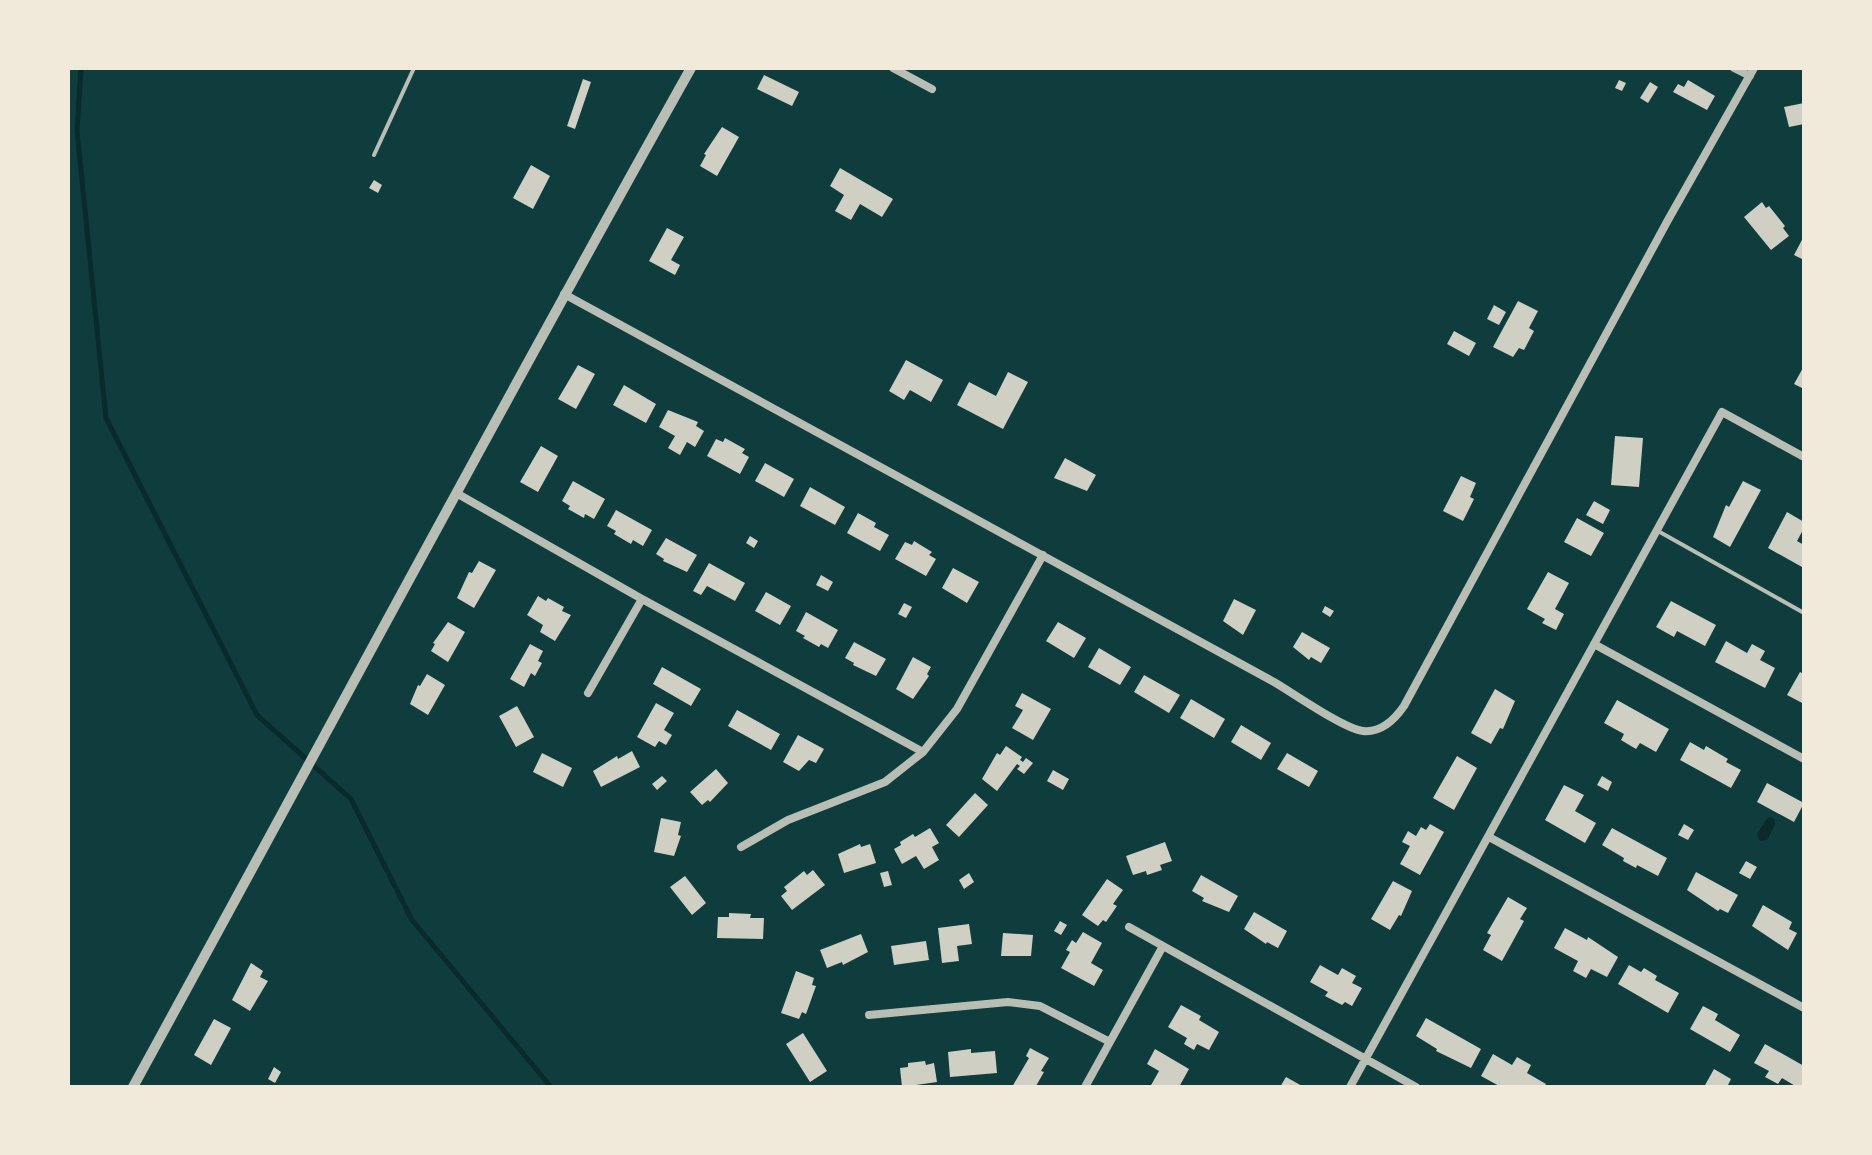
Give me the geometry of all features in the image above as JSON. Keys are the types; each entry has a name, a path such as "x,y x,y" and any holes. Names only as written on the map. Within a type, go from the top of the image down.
{"street":[{"path":"133,1087 564,294 691,68"},
{"path":"893,68 932,89"},
{"path":"564,294 1363,731 1381,728 1395,719 1404,706 1659,236 1752,72 1734,68"},
{"path":"1350,1087 1722,412 1804,457"},
{"path":"458,494 642,599 923,752"},
{"path":"741,847 788,820 870,790 896,775 923,752 957,709 1043,555"},
{"path":"588,693 642,599"},
{"path":"1594,644 1804,759"},
{"path":"1489,837 1804,1008"},
{"path":"1129,927 1416,1087"},
{"path":"1085,1087 1163,946"},
{"path":"869,1015 1008,1002 1040,1006 1110,1042"}],"lane":[{"path":"374,155 414,68"},
{"path":"1655,530 1804,613"}],"water":[{"path":"1770,817 1775,820 1775,825 1767,840 1760,841 1757,834"}],"building":[{"path":"764,75 799,92 792,106 757,89"},
{"path":"583,79 591,82 575,129 567,126"},
{"path":"1619,80 1626,83 1622,91 1615,88"},
{"path":"1688,80 1715,96 1707,110 1673,92 1678,84 1684,87"},
{"path":"1650,82 1658,87 1648,103 1640,98"},
{"path":"1804,103 1804,124 1789,127 1784,107"},
{"path":"722,127 739,137 717,176 700,166 704,154"},
{"path":"531,165 550,176 533,209 513,198"},
{"path":"840,168 893,199 882,217 860,204 851,220 835,211 844,195 830,186"},
{"path":"374,180 382,185 378,193 369,188"},
{"path":"1762,202 1785,226 1783,228 1789,236 1771,250 1744,217"},
{"path":"667,228 684,237 671,260 680,265 675,275 649,261"},
{"path":"1804,236 1804,260 1794,255"},
{"path":"1518,301 1538,311 1529,328 1534,331 1524,350 1519,348 1513,357 1493,347"},
{"path":"1494,305 1506,312 1499,325 1487,319"},
{"path":"1454,331 1476,343 1469,356 1447,344"},
{"path":"906,360 943,380 931,402 910,390 904,400 889,391"},
{"path":"578,365 595,374 576,409 558,399"},
{"path":"1804,366 1804,389 1794,384"},
{"path":"1008,372 1028,382 1003,429 957,405 969,382 996,396"},
{"path":"624,385 656,404 646,423 613,405"},
{"path":"668,410 698,422 696,426 704,431 695,447 687,442 680,455 668,448 675,436 659,427"},
{"path":"1615,436 1643,438 1639,487 1611,485"},
{"path":"725,438 745,449 742,453 749,457 740,474 707,456 716,439 723,442"},
{"path":"541,446 558,456 538,492 520,482"},
{"path":"1065,458 1096,475 1087,491 1054,478"},
{"path":"765,463 794,479 784,497 755,481"},
{"path":"1461,476 1476,483 1470,497 1474,499 1463,521 1443,511"},
{"path":"573,481 605,499 594,519 585,514 584,518 568,509 570,506 562,501"},
{"path":"1743,481 1761,490 1730,547 1713,537 1726,505 1729,507"},
{"path":"810,487 845,507 835,525 800,506"},
{"path":"1594,501 1610,510 1603,524 1586,515"},
{"path":"616,510 652,530 643,546 633,540 631,544 607,526"},
{"path":"1787,512 1804,522 1797,541 1804,545 1802,567 1768,548"},
{"path":"858,513 889,535 880,551 847,533"},
{"path":"1577,518 1604,533 1591,556 1564,542"},
{"path":"750,536 758,541 754,548 746,543"},
{"path":"666,538 697,555 687,572 663,561 656,554"},
{"path":"914,541 932,552 929,555 936,559 926,576 895,559 905,542 912,545"},
{"path":"479,561 496,570 474,608 457,598 469,572 472,573"},
{"path":"709,563 745,583 735,601 707,586 701,595 693,591"},
{"path":"953,568 979,582 967,603 942,588"},
{"path":"1548,572 1569,583 1555,609 1564,614 1556,630 1542,623 1545,619 1527,609"},
{"path":"821,575 833,582 828,591 816,585"},
{"path":"766,592 791,606 780,625 755,611"},
{"path":"538,596 564,607 562,611 571,615 555,641 540,632 543,625 527,615"},
{"path":"1234,599 1256,610 1243,635 1223,621"},
{"path":"1671,601 1716,625 1705,646 1677,631 1674,637 1656,627"},
{"path":"904,603 912,607 906,618 898,614"},
{"path":"1325,606 1334,611 1330,617 1322,612"},
{"path":"806,612 838,630 828,648 821,644 819,647 796,631"},
{"path":"448,622 465,632 448,662 431,651"},
{"path":"1058,622 1086,638 1074,658 1046,641"},
{"path":"1302,632 1330,648 1321,663 1311,657 1309,660 1293,647"},
{"path":"1726,641 1747,653 1752,644 1765,651 1760,660 1775,668 1765,688 1715,662"},
{"path":"854,642 886,659 876,676 845,658"},
{"path":"530,644 543,651 538,661 542,663 535,676 531,673 524,687 510,679"},
{"path":"1099,648 1131,667 1120,685 1088,667"},
{"path":"913,657 931,667 929,676 913,699 896,689"},
{"path":"662,667 701,689 691,706 653,684"},
{"path":"1800,672 1804,674 1804,704 1787,695"},
{"path":"427,674 445,685 428,715 410,704 418,685"},
{"path":"1144,675 1180,695 1169,713 1134,692"},
{"path":"1495,689 1515,701 1503,729 1500,728 1491,744 1471,733"},
{"path":"1022,693 1051,709 1033,740 1012,728 1023,710 1015,706"},
{"path":"1191,699 1225,719 1214,738 1180,718"},
{"path":"1617,700 1669,729 1656,752 1640,743 1636,749 1621,740 1624,734 1604,723"},
{"path":"656,703 674,713 664,730 672,735 666,745 659,741 655,747 637,737"},
{"path":"517,706 534,737 516,747 499,716"},
{"path":"737,710 780,734 771,750 728,726"},
{"path":"1241,725 1271,743 1261,760 1231,742"},
{"path":"798,735 824,749 816,763 809,760 799,771 783,762"},
{"path":"1690,742 1704,750 1706,746 1741,770 1731,788 1680,760"},
{"path":"1006,746 1022,757 1020,760 1023,762 1026,758 1033,763 1024,774 1017,769 1020,766 1017,764 997,791 982,779 997,753 1000,755"},
{"path":"632,751 640,767 601,787 593,771"},
{"path":"542,753 572,768 563,787 533,772"},
{"path":"1287,753 1318,771 1309,787 1277,769"},
{"path":"1457,756 1477,768 1454,810 1433,798"},
{"path":"716,769 728,783 710,802 708,800 702,805 690,792"},
{"path":"1053,770 1069,779 1063,790 1047,781"},
{"path":"662,776 667,781 657,790 652,784"},
{"path":"1602,776 1612,782 1608,791 1597,785"},
{"path":"1767,783 1804,803 1794,822 1757,802"},
{"path":"1564,785 1584,795 1575,811 1596,823 1585,843 1545,820"},
{"path":"975,793 988,805 959,837 946,825"},
{"path":"661,818 681,822 678,835 681,836 674,856 654,852"},
{"path":"1430,824 1444,832 1420,875 1400,864 1410,846 1402,842 1408,831 1416,836 1421,827 1426,830"},
{"path":"1684,824 1694,830 1688,840 1678,835"},
{"path":"930,828 939,843 932,847 939,860 924,869 916,856 902,864 894,849 913,834 915,837"},
{"path":"1612,828 1667,858 1658,876 1623,861 1624,858 1602,845"},
{"path":"1165,842 1172,861 1160,865 1162,870 1133,875 1126,856"},
{"path":"860,844 861,847 870,844 876,863 844,873 838,854"},
{"path":"1746,861 1757,867 1750,879 1739,873"},
{"path":"813,870 825,885 792,910 781,896 787,891 784,887 804,871 807,875"},
{"path":"888,871 892,885 884,887 880,873"},
{"path":"1696,872 1738,895 1728,913 1718,911 1687,890"},
{"path":"969,873 974,882 964,889 959,880"},
{"path":"1201,875 1238,896 1229,912 1202,901 1204,898 1192,891"},
{"path":"685,876 706,903 692,915 670,887"},
{"path":"1107,879 1123,890 1106,922 1103,920 1098,926 1082,915"},
{"path":"1393,881 1412,891 1401,916 1390,930 1371,919"},
{"path":"1508,897 1527,908 1520,919 1524,921 1502,961 1483,950 1491,935 1487,933"},
{"path":"1763,905 1792,922 1789,929 1797,933 1788,950 1752,926"},
{"path":"1254,912 1287,931 1278,948 1244,929"},
{"path":"729,913 764,918 763,939 717,938 718,917 729,917"},
{"path":"1060,921 1067,925 1061,935 1054,931"},
{"path":"969,924 972,944 957,946 959,961 942,963 938,928"},
{"path":"1565,928 1587,940 1588,937 1618,957 1607,977 1591,969 1586,978 1573,971 1578,961 1554,948"},
{"path":"1083,932 1102,943 1091,963 1103,970 1094,986 1061,968 1070,952 1066,950 1072,940 1076,943"},
{"path":"1003,933 1033,935 1031,956 1001,956"},
{"path":"861,934 868,952 843,965 842,962 827,968 820,950"},
{"path":"926,941 929,960 894,965 891,946"},
{"path":"251,963 263,971 260,977 268,981 250,1011 232,1000"},
{"path":"1320,965 1338,975 1342,968 1356,976 1352,983 1362,988 1352,1006 1345,1002 1342,1005 1325,996 1328,992 1310,982"},
{"path":"1629,965 1641,972 1644,968 1657,976 1655,980 1679,993 1668,1013 1618,984"},
{"path":"796,971 814,978 812,985 816,986 806,1014 802,1012 799,1019 781,1013"},
{"path":"1181,1005 1201,1016 1199,1020 1219,1032 1209,1050 1197,1044 1194,1050 1184,1044 1187,1038 1168,1027"},
{"path":"1703,1006 1718,1014 1715,1020 1740,1035 1730,1052 1690,1029"},
{"path":"1426,1018 1481,1049 1471,1068 1436,1051 1416,1036"},
{"path":"214,1019 231,1028 211,1065 194,1055"},
{"path":"803,1033 827,1071 810,1082 786,1044"},
{"path":"1765,1044 1804,1066 1804,1087 1797,1087 1782,1078 1778,1084 1765,1077 1769,1071 1754,1063"},
{"path":"1030,1048 1049,1058 1041,1071 1044,1072 1036,1086 1012,1087 1029,1058 1026,1056"},
{"path":"971,1049 971,1053 995,1051 997,1073 950,1077 948,1052"},
{"path":"1155,1049 1189,1069 1179,1087 1150,1087 1159,1071 1147,1064"},
{"path":"1493,1054 1512,1065 1517,1057 1531,1065 1527,1073 1546,1084 1544,1087 1501,1087 1481,1076"},
{"path":"925,1061 926,1065 934,1063 937,1082 902,1087 900,1068 908,1067 908,1063"},
{"path":"274,1067 281,1072 275,1083 268,1079"},
{"path":"1714,1069 1731,1079 1727,1087 1704,1087"},
{"path":"1286,1077 1304,1087 1280,1087"}],"waterway":[{"path":"81,68 77,131 106,418 257,715 351,799 412,920 551,1087"}]}
